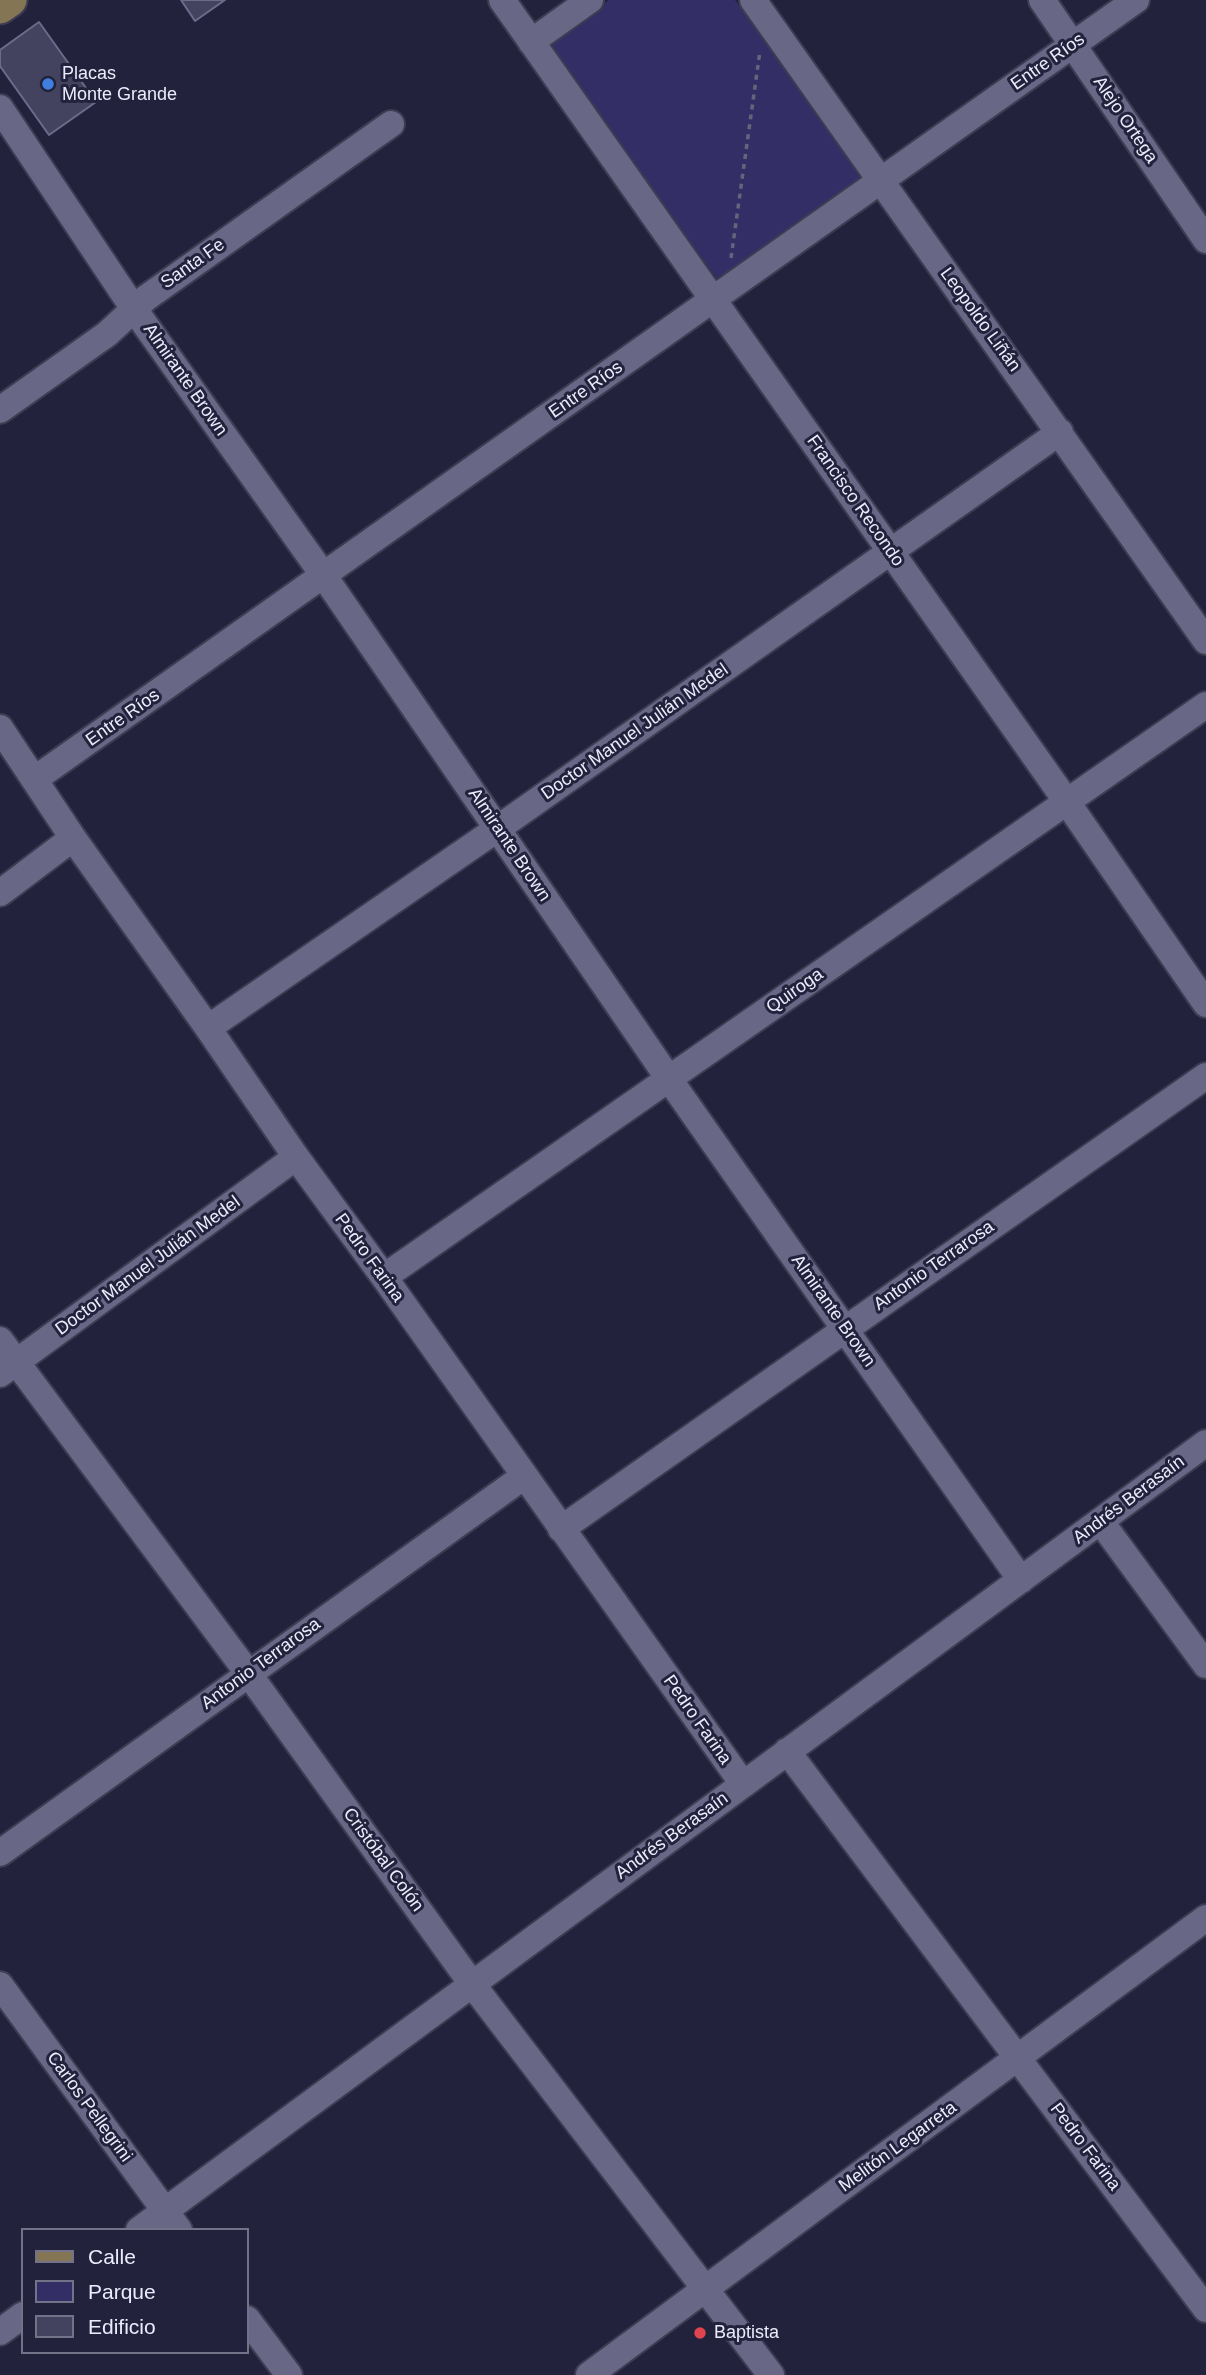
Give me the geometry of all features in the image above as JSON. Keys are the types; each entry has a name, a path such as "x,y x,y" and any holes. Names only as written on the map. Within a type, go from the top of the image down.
{"main road":[{"path":"0,7 10,0"}],"street":[{"name":"Francisco Recondo","path":"502,0 721,295 890,552 1206,1004"},
{"path":"531,41 590,0"},
{"name":"Alejo Ortega","path":"1042,0 1206,240"},
{"name":"Entre Ríos","path":"35,779 1136,0"},
{"name":"Leopoldo Liñán","path":"759,9 1206,641"},
{"name":"Almirante Brown","path":"0,108 134,309 324,576 669,1079 1021,1580"},
{"name":"Santa Fe","path":"0,410 107,334 134,309 391,124"},
{"name":"Doctor Manuel Julián Medel","path":"208,1028 497,829 1060,432"},
{"name":"Quiroga","path":"384,1277 1206,705"},
{"name":"Pedro Farina","path":"0,728 72,838 208,1028 296,1157 743,1784"},
{"path":"0,893 72,838"},
{"name":"Antonio Terrarosa","path":"561,1529 1206,1076"},
{"name":"Doctor Manuel Julián Medel","path":"8,1368 296,1157"},
{"name":"Cristóbal Colón","path":"0,1340 8,1368 248,1673 472,1984 771,2375"},
{"name":"Andrés Berasaín","path":"146,2228 172,2220 472,1984 1206,1443"},
{"name":"Antonio Terrarosa","path":"0,1853 523,1477"},
{"path":"1101,1522 1206,1665"},
{"name":"Pedro Farina","path":"787,1751 1206,2309"},
{"name":"Melitón Legarreta","path":"589,2375 1206,1918"},
{"name":"Carlos Pellegrini","path":"0,1985 172,2220"},
{"path":"0,2332 21,2316"},
{"path":"248,2320 289,2375"}],"path":[{"path":"721,295 759,9"}],"green space":[{"path":"609,0 735,0 865,180 720,283 547,44"}],"building":[{"path":"181,0 225,0 195,21"},
{"name":"Placas Monte Grande","path":"39,22 96,102 49,135 0,66 0,50"}],"place":[{"name":"Placas Monte Grande","path":"48,84"},
{"name":"Baptista","path":"700,2333"}]}
